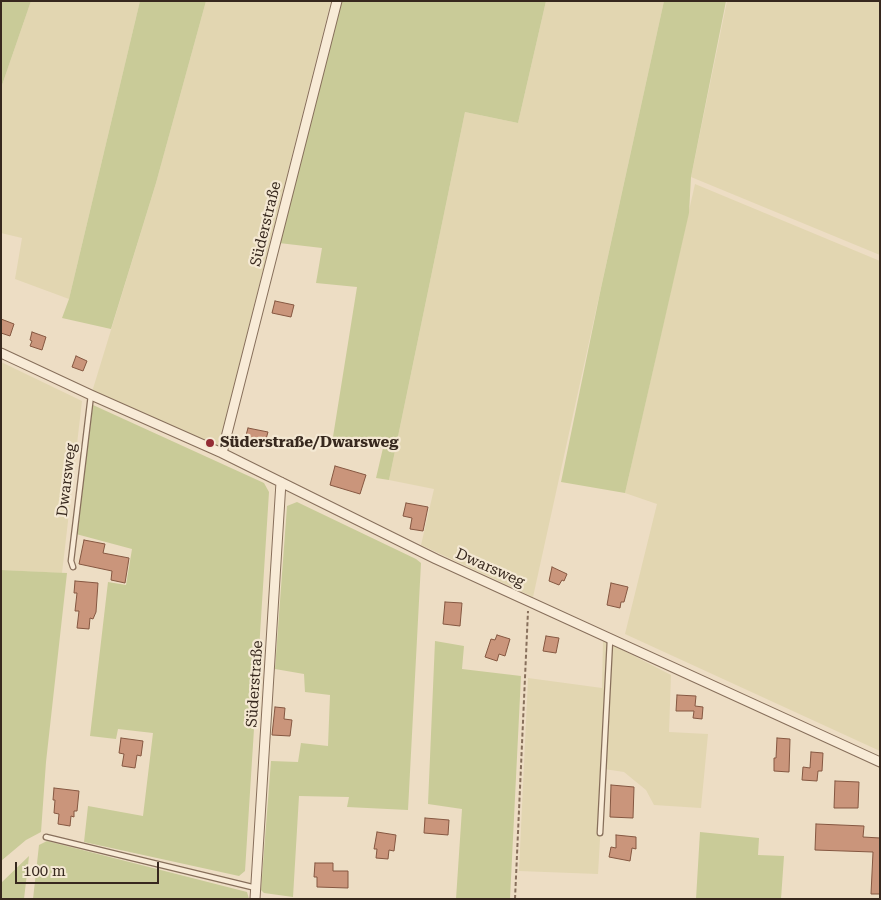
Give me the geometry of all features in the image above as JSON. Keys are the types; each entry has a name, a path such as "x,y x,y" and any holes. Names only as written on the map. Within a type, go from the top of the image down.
{"street":[{"name":"Süderstraße","path":"222,453 337,1"},
{"name":"Dwarsweg","path":"1,353 222,453 436,559 880,762"},
{"name":"Süderstraße","path":"256,899 281,482"}],"lane":[{"name":"Dwarsweg","path":"73,567 71,560 91,395"},
{"path":"600,833 610,638"},
{"path":"46,837 256,888"}],"path":[{"path":"515,899 529,601"}],"shaded area":[{"path":"31,1 140,1 69,299 15,279 22,238 1,233 1,88"},
{"path":"206,1 331,1 218,448 92,392 156,183"},
{"path":"546,1 664,1 533,597 421,545 434,489 389,480 465,112 518,123"},
{"path":"727,1 880,1 880,255 691,177"},
{"path":"695,184 880,261 880,751 625,634 657,504 625,493"},
{"path":"1,362 82,401 62,573 1,570"},
{"path":"603,640 671,675 669,732 708,734 701,808 654,805 646,790 624,772 604,769 598,874 519,871 528,678 602,688"}],"green space":[{"path":"1,1 31,1 1,88"},
{"path":"140,1 206,1 156,183 111,329 62,318 69,299"},
{"path":"340,1 546,1 518,123 465,112 389,480 376,478 383,448 332,443 357,287 316,283 322,248 279,243"},
{"path":"664,1 726,1 691,177 689,213 625,493 561,482 601,288"},
{"path":"93,405 264,483 269,492 245,871 239,876 84,842 88,806 143,816 153,733 118,729 116,739 90,736 108,582 126,585 132,549 76,534"},
{"path":"297,502 421,563 408,810 347,807 349,797 299,796 293,897 264,893 261,890 271,761 298,762 301,743 328,746 330,695 305,692 304,674 275,669 287,506"},
{"path":"1,570 67,573 46,762 41,832 26,840 1,861"},
{"path":"435,641 464,646 462,669 521,676 510,899 456,899 462,809 428,804"},
{"path":"700,832 759,838 758,855 784,856 781,899 696,899"},
{"path":"47,841 247,892 249,899 33,899 39,845"},
{"path":"29,856 24,899 1,899 1,883"}],"building":[{"path":"275,301 294,305 291,317 272,313"},
{"path":"1,319 14,324 10,336 1,333"},
{"path":"32,332 46,337 42,350 30,346"},
{"path":"76,356 87,361 83,371 72,367"},
{"path":"248,428 268,432 264,446 245,439"},
{"path":"335,466 366,475 360,494 330,485"},
{"path":"406,503 428,507 423,531 410,529 412,518 403,516"},
{"path":"84,540 105,544 103,553 129,558 125,583 111,580 112,571 79,564"},
{"path":"552,567 567,574 564,581 562,580 559,585 549,581"},
{"path":"75,581 98,583 96,612 93,619 90,618 89,629 77,628 79,611 75,611 77,593 74,593"},
{"path":"611,583 628,587 624,602 621,602 620,608 607,605"},
{"path":"445,602 462,603 460,626 443,624"},
{"path":"497,635 510,639 505,656 499,654 497,661 485,657 491,639 495,640"},
{"path":"546,636 559,638 556,653 543,651"},
{"path":"677,695 696,696 695,706 703,707 702,719 693,718 694,711 676,711"},
{"path":"275,707 285,708 284,719 292,720 290,736 272,735"},
{"path":"121,738 143,741 141,756 137,755 135,768 122,766 124,754 119,753"},
{"path":"777,738 790,739 789,772 774,771"},
{"path":"811,752 823,753 822,771 818,771 817,781 802,780 803,767 810,768"},
{"path":"835,781 859,782 858,808 834,808"},
{"path":"611,785 634,787 633,818 610,817"},
{"path":"54,788 79,791 77,811 74,811 74,817 71,816 70,826 58,824 59,814 54,813"},
{"path":"425,818 449,820 448,835 424,833"},
{"path":"816,824 864,826 863,837 880,838 880,894 871,894 873,852 815,850"},
{"path":"377,832 396,835 394,851 389,850 388,859 376,858 377,849 374,849"},
{"path":"616,835 636,837 636,849 632,848 630,861 609,857 611,847 616,848"},
{"path":"315,863 333,863 333,871 348,871 348,888 317,887 317,877 314,877"}],"place":[{"name":"Süderstraße/Dwarsweg","path":"210,443"}]}
